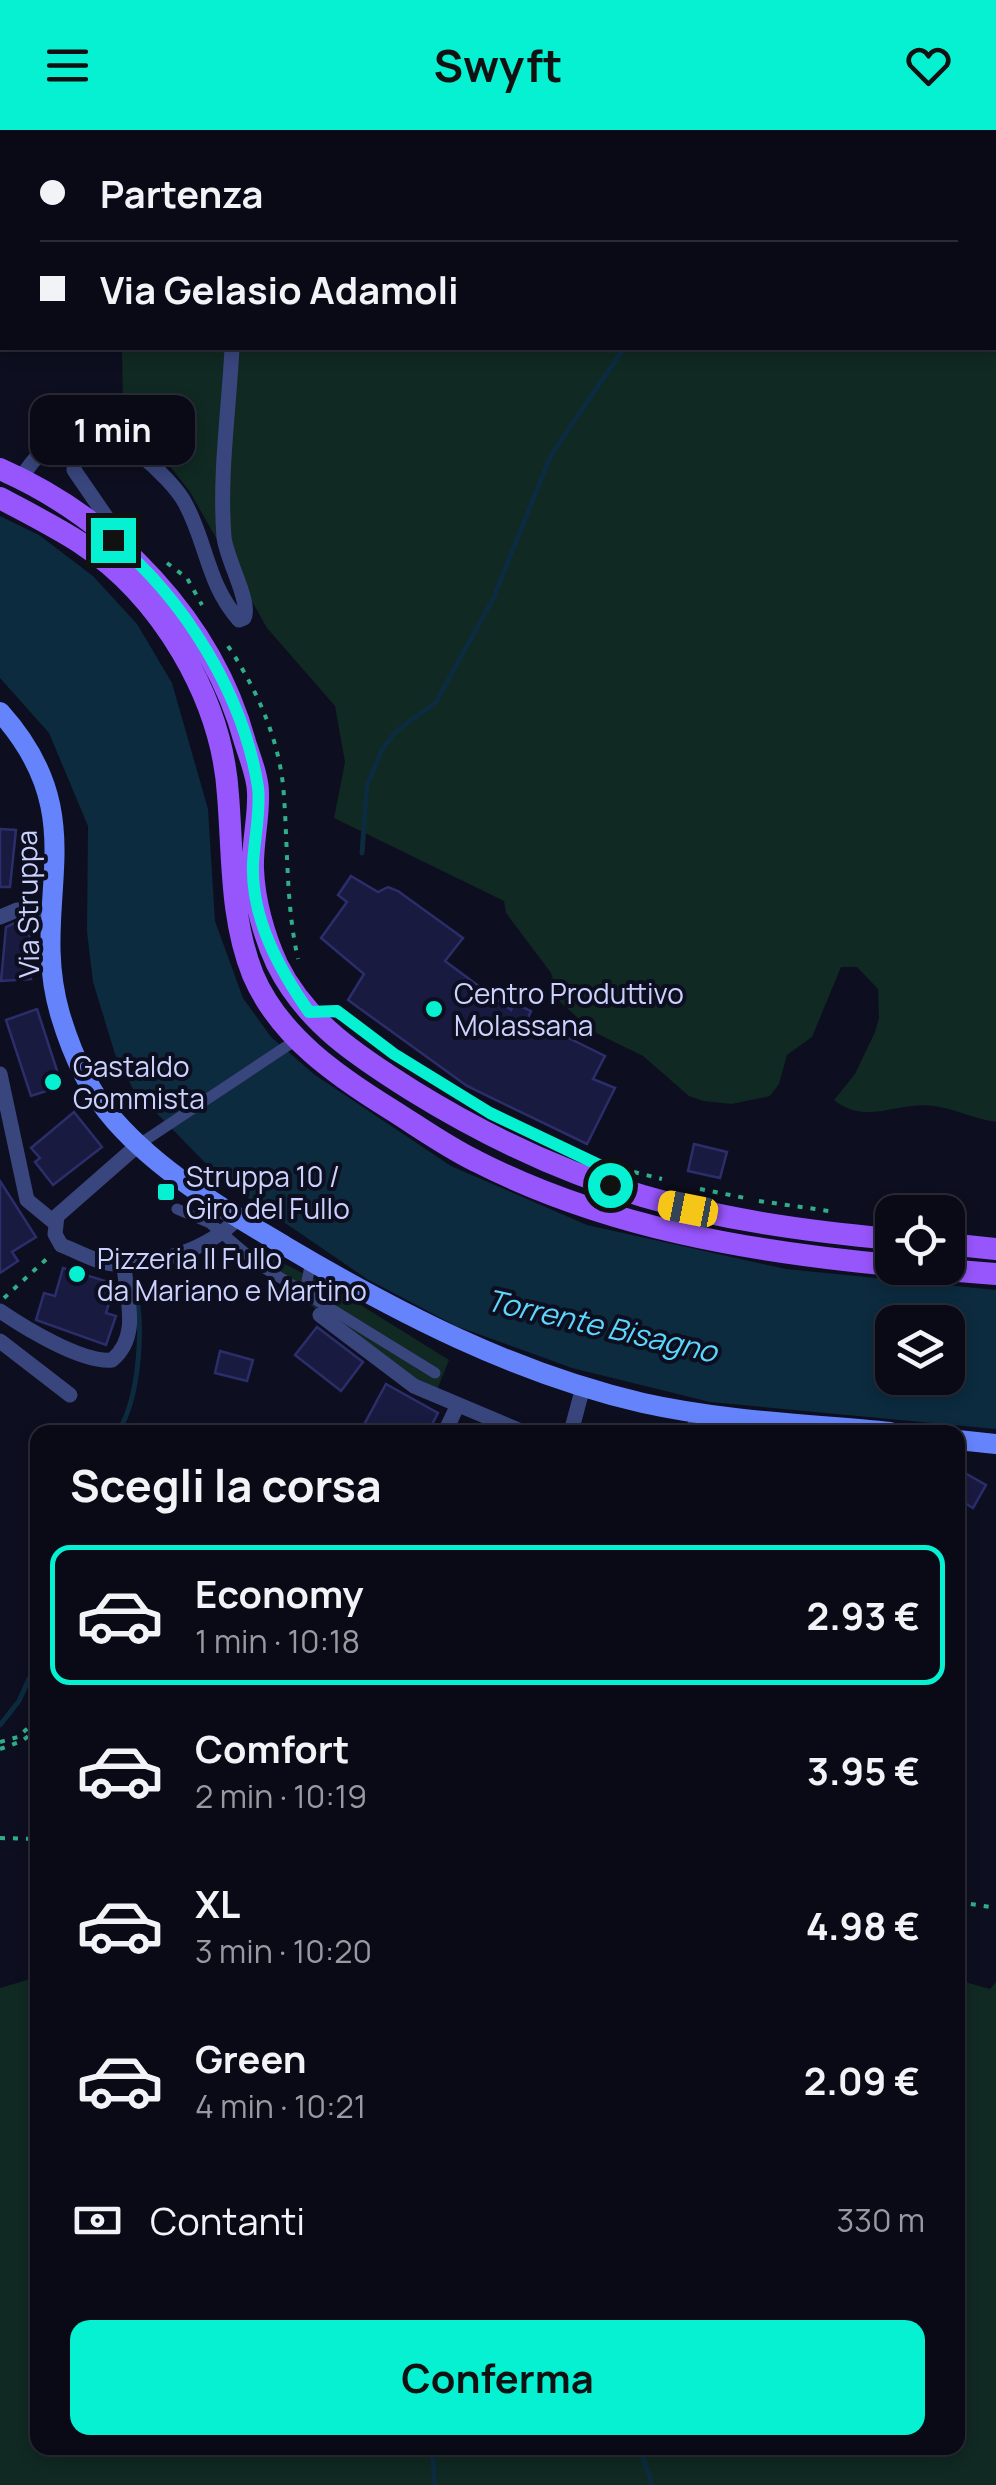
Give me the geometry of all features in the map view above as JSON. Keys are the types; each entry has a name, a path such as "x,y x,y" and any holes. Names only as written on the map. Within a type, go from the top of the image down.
{"main road":[{"path":"10,474 95,524 132,556 196,632 237,713 258,790 252,870 264,929 277,963 309,1012 373,1066 488,1137 581,1178 688,1209 802,1231 875,1237"},
{"path":"0,498 82,544 132,589 176,644 218,724 228,790 233,886 252,972 292,1042 357,1088 475,1161 577,1204 641,1225 801,1257 875,1264"},
{"name":"Via Struppa","path":"0,712 30,750 47,790 57,841 53,974 70,1042 112,1118 138,1145 166,1170 238,1218 446,1336 583,1388 696,1423 737,1425"},
{"path":"965,1246 996,1249"},
{"path":"965,1272 996,1274"},
{"path":"965,1441 996,1444"}],"street":[{"path":"10,474 70,429 90,426 130,448 177,490 187,505 218,594 239,620 244,618 246,602 233,576 224,538 232,350"},
{"path":"90,426 75,450 74,470 118,527 132,556"},
{"path":"0,917 17,910 54,910"},
{"path":"55,1223 63,1210 159,1128 292,1042"},
{"path":"0,1074 21,1178 32,1207 55,1223 61,1245 112,1264 124,1263 212,1243 238,1218"},
{"path":"177,1208 224,1234 258,1264 305,1291 414,1386 505,1425"},
{"path":"305,1291 310,1261"},
{"path":"0,1311 56,1342 94,1358 112,1360 122,1350 132,1314 124,1263"},
{"path":"319,1307 435,1373"},
{"path":"0,1341 70,1395"},
{"path":"414,1358 414,1386"},
{"path":"573,1425 583,1388"}],"lane":[{"path":"309,1012 337,1011 394,1054 490,1113 599,1165 610,1185"},
{"path":"445,1425 457,1407"},
{"path":"451,1425 457,1407"}],"path":[{"path":"610,1185 639,1170 665,1180"},
{"path":"688,1187 838,1214"},
{"path":"0,1301 61,1245"},
{"path":"0,1746 30,1726"},
{"path":"0,1746 30,1733"},
{"path":"0,1838 30,1838"},
{"path":"965,1903 996,1908"}],"green space":[{"path":"122,350 996,350 996,1122 934,1106 858,1111 834,1100 855,1074 879,1018 878,989 857,967 841,967 812,1037 787,1055 779,1084 770,1096 732,1104 689,1096 643,1056 594,1032 560,1002 551,973 506,913 504,901 334,818 345,762 335,706 267,628 190,492 123,406"},
{"path":"254,1248 343,1294 449,1360 435,1395 274,1279"},
{"path":"30,1979 30,2455 965,2455 965,1982 990,1989 996,1982 996,2485 0,2485 0,1988"}],"water":[{"name":"Torrente Bisagno","path":"0,516 39,535 93,576 137,624 172,683 208,809 215,921 243,998 271,1037 315,1075 451,1166 587,1225 786,1269 875,1278 875,1285 996,1290 996,1429 710,1402 572,1368 456,1326 367,1279 222,1180 133,1089 115,1054 93,982 87,932 88,826 49,733 0,678"}],"building":[{"path":"0,829 16,830 10,887 0,887"},
{"name":"Centro Produttivo Molassana","path":"351,876 378,892 388,887 398,891 463,938 445,961 511,1010 514,1003 531,1011 528,1018 605,1056 593,1079 615,1088 587,1144 467,1086 348,1000 364,974 321,938 347,902 338,895"},
{"path":"29,921 31,979 1,981 6,927"},
{"path":"37,1009 62,1086 31,1096 6,1020"},
{"path":"74,1112 102,1147 53,1185 35,1162 40,1158 31,1148"},
{"path":"694,1144 727,1152 720,1178 688,1171"},
{"path":"0,1181 36,1237 12,1252 18,1261 0,1273"},
{"path":"63,1268 115,1284 106,1313 116,1316 106,1345 36,1320 44,1293 55,1296"},
{"path":"317,1327 363,1362 341,1391 295,1355"},
{"path":"220,1351 253,1360 247,1381 215,1373"},
{"path":"386,1384 438,1413 432,1425 364,1425"},
{"path":"965,1473 986,1485 973,1508 965,1503"}],"waterway":[{"path":"362,853 367,785 382,750 395,732 436,702 493,599 551,455 623,350"},
{"path":"121,1425 136,1379 138,1358 139,1317 133,1281"},
{"path":"0,1725 19,1701 30,1677"},
{"path":"433,2455 435,2485"},
{"path":"642,2455 652,2485"}],"place":[{"name":"Centro Produttivo Molassana","path":"434,1009"},
{"name":"Gastaldo Gommista","path":"53,1082"},
{"name":"Struppa 10 / Giro del Fullo","path":"166,1192"},
{"name":"Pizzeria Il Fullo da Mariano e Martino","path":"77,1274"}],"route":[{"path":"113,540 132,556 196,632 237,713 258,790 252,870 264,929 277,963 309,1012 337,1011 394,1054 490,1113 599,1165 610,1185"}]}
